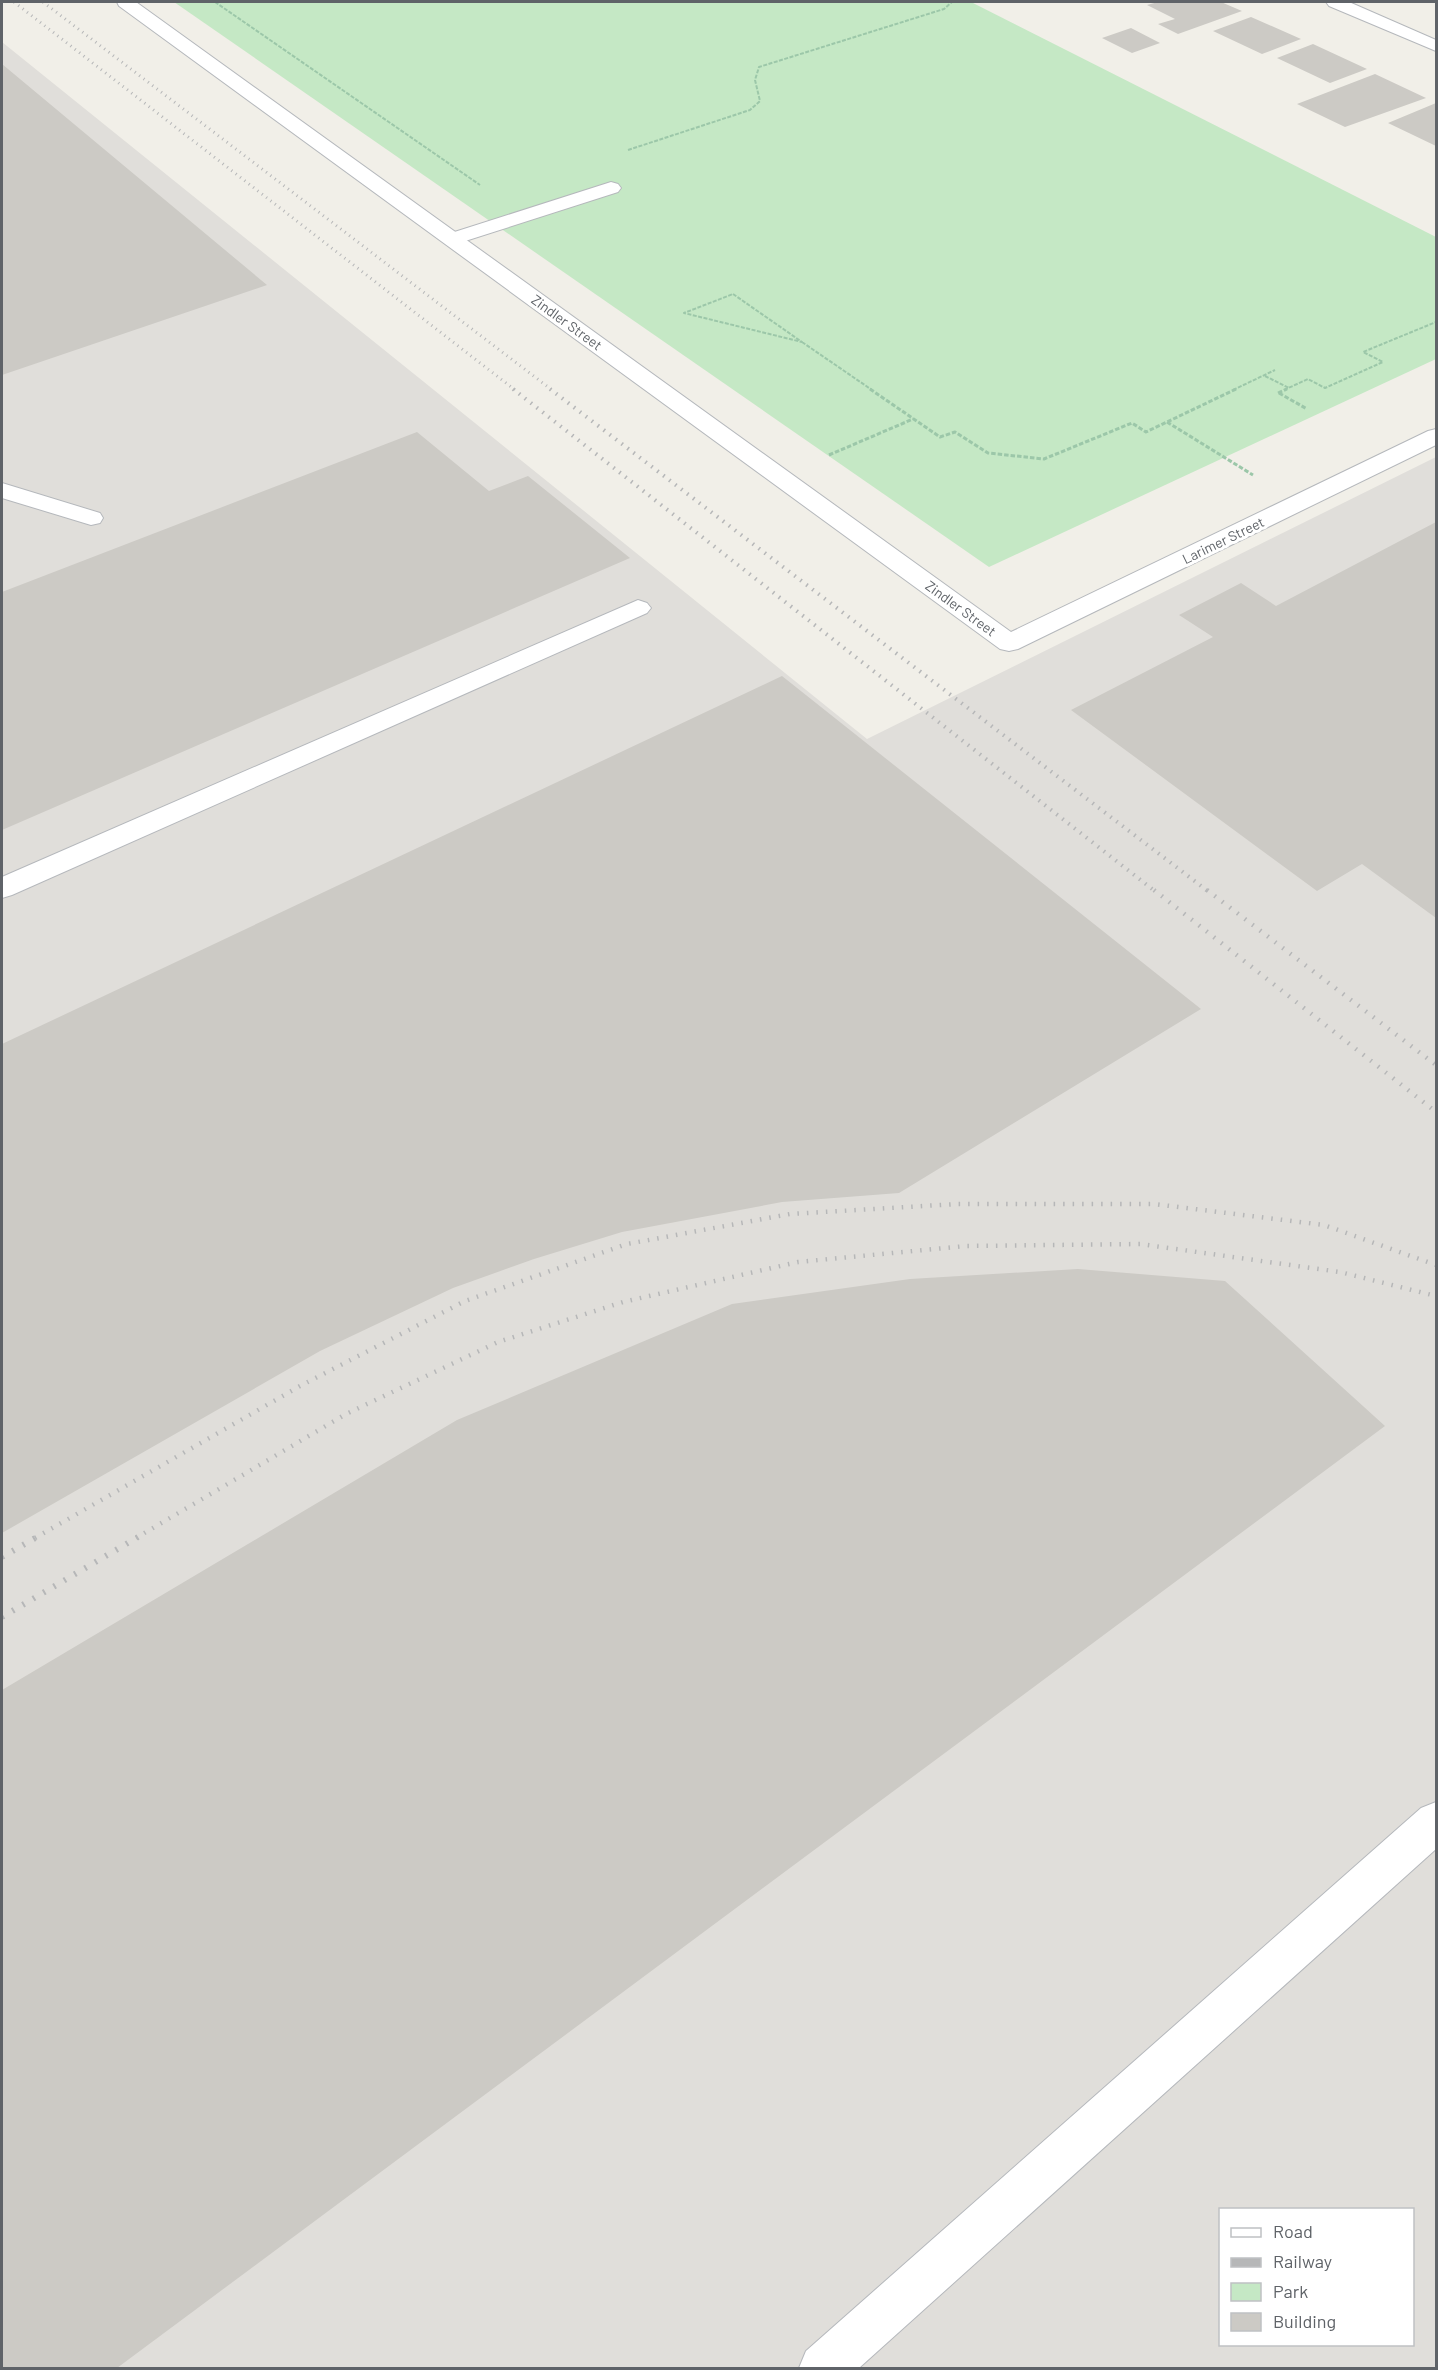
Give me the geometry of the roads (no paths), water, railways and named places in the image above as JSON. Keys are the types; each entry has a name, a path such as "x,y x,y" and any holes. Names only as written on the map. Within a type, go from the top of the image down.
{"street":[{"name":"Zindler Street","path":"125,2 1009,643"},
{"path":"1335,2 1437,46"},
{"path":"452,239 611,188"},
{"name":"Larimer Street","path":"1009,643 1437,436"},
{"path":"2,490 91,518"},
{"path":"2,888 638,608"},
{"path":"823,2368 1437,1822"}],"railway":[{"path":"14,2 515,390"},
{"path":"43,2 552,390"},
{"path":"513,389 1156,892"},
{"path":"550,389 1209,892"},
{"path":"1154,890 1436,1112"},
{"path":"1207,890 1436,1065"},
{"path":"35,1538 300,1386 465,1301 627,1244 790,1214 957,1204 1154,1204 1324,1225 1436,1265"},
{"path":"136,1538 346,1414 498,1342 623,1302 798,1262 966,1246 1140,1244 1340,1272 1436,1296"},
{"path":"2,1557 37,1537"},
{"path":"2,1617 138,1537"}]}
